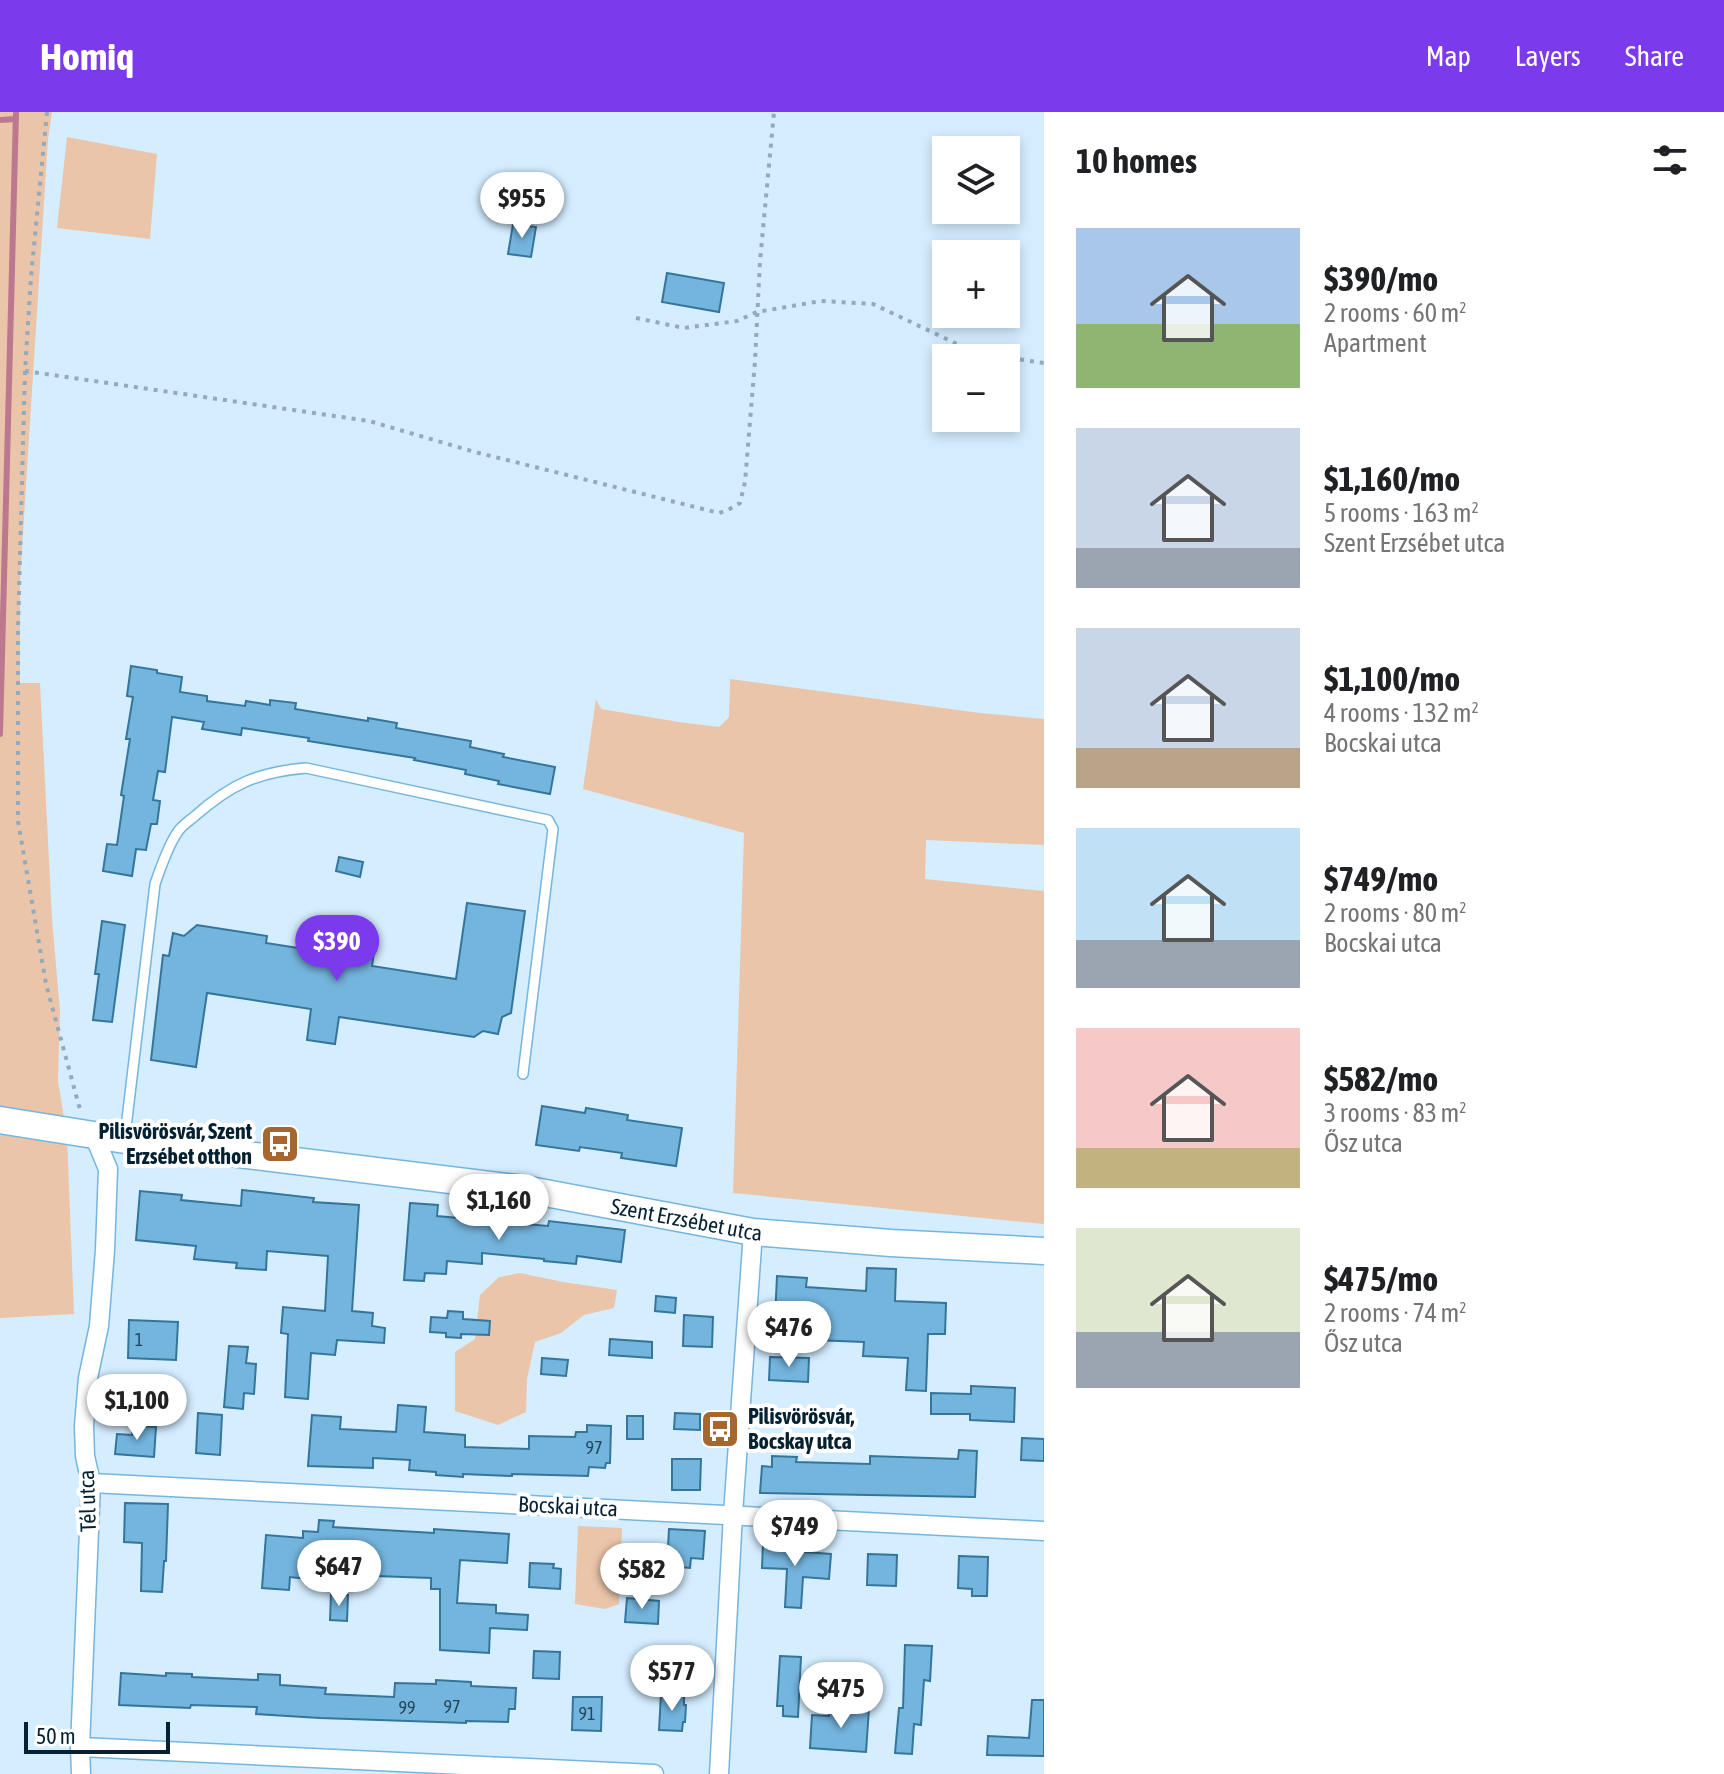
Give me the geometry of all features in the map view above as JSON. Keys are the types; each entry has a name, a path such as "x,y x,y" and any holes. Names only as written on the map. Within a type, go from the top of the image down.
{"street":[{"name":"Szent Erzsébet utca","path":"0,1120 125,1140 524,1189 753,1232 1044,1251"},
{"name":"Tél utca","path":"81,1774 91,1483 85,1456 84,1426 88,1378 99,1326 108,1169 94,1135"},
{"path":"719,1774 753,1232"},
{"name":"Bocskai utca","path":"91,1483 1044,1531"},
{"path":"80,1747 654,1774"}],"lane":[{"path":"125,1140 155,884 164,860 178,831 212,801 245,780 277,770 306,768 548,820 553,829 523,1074"}],"path":[{"path":"47,112 25,371 18,629 18,821 46,984 79,1106 94,1135"},
{"path":"25,371 369,421 475,452 719,513 728,510 740,503 745,482 774,112"},
{"path":"636,318 684,328 737,321 757,312 821,301 873,304 976,353 1044,363"}],"shaded area":[{"path":"0,112 52,112 20,580 20,683 40,683 60,1011 58,1081 67,1136 74,1314 0,1318"},
{"path":"67,137 157,154 150,239 57,228"},
{"path":"730,679 1044,719 1044,845 926,840 925,879 1044,891 1044,1224 733,1193 744,833 583,789 596,699 601,709 719,727 729,717"},
{"path":"520,1273 617,1290 614,1308 584,1315 561,1333 535,1342 527,1379 526,1412 498,1425 455,1411 455,1352 475,1339 480,1295 499,1277"},
{"path":"578,1526 622,1528 619,1604 605,1609 575,1604"}],"building":[{"path":"513,224 536,227 531,257 508,254"},
{"path":"667,273 724,283 719,312 662,302"},
{"path":"131,666 182,677 180,692 207,696 207,701 245,706 246,701 270,705 270,700 296,703 295,709 397,723 396,728 471,741 470,747 555,767 550,794 498,784 499,781 465,774 466,770 415,758 242,728 241,735 202,729 204,722 172,717 165,772 158,771 153,800 160,801 157,824 151,824 146,850 136,849 132,876 103,871 107,844 117,845 124,796 121,795 130,739 126,739 133,697 127,696"},
{"path":"339,857 363,862 360,877 336,871"},
{"path":"467,903 525,911 511,1013 502,1017 498,1034 483,1031 474,1037 339,1017 335,1044 307,1040 311,1009 207,993 196,1067 151,1060 163,955 169,956 173,933 184,936 197,925 267,936 266,943 311,950 312,942 374,952 372,966 456,979"},
{"path":"102,921 125,925 112,1022 93,1020"},
{"path":"542,1106 585,1113 586,1108 628,1115 627,1120 682,1128 676,1166 621,1158 622,1153 536,1145"},
{"path":"242,1190 314,1198 313,1202 359,1205 352,1311 373,1313 372,1326 385,1328 384,1343 337,1340 335,1355 311,1353 308,1399 285,1397 288,1334 281,1333 283,1307 325,1311 328,1256 267,1251 266,1270 236,1268 237,1263 194,1259 196,1246 136,1240 140,1191 182,1195 181,1200 241,1206"},
{"path":"410,1203 438,1205 437,1216 548,1226 549,1221 625,1230 621,1262 577,1256 576,1264 482,1253 482,1264 447,1261 446,1274 425,1273 424,1281 404,1280"},
{"path":"867,1268 896,1269 895,1301 946,1303 945,1334 928,1334 926,1391 906,1390 908,1358 863,1356 864,1342 814,1340 816,1320 775,1318 777,1276 807,1278 806,1287 866,1291"},
{"path":"656,1296 676,1298 675,1313 655,1311"},
{"path":"448,1311 463,1312 463,1319 490,1321 489,1335 461,1334 461,1338 430,1332 431,1317 447,1318"},
{"path":"684,1315 713,1317 712,1347 683,1346"},
{"path":"129,1320 178,1322 176,1360 128,1358"},
{"path":"610,1339 652,1342 652,1358 609,1355"},
{"path":"229,1346 248,1347 246,1363 256,1364 254,1394 244,1393 243,1409 224,1407"},
{"path":"770,1357 809,1358 808,1382 769,1380"},
{"path":"542,1358 568,1360 566,1376 541,1374"},
{"path":"971,1386 1015,1388 1014,1422 970,1420 970,1414 931,1414 931,1393 971,1394"},
{"path":"398,1405 426,1407 424,1432 465,1435 465,1447 529,1449 529,1436 575,1437 576,1432 587,1432 587,1425 611,1426 610,1463 606,1463 605,1468 589,1467 588,1476 436,1475 436,1472 409,1470 410,1460 373,1458 373,1468 308,1466 312,1415 341,1417 340,1429 396,1432"},
{"path":"198,1413 222,1415 220,1455 196,1453"},
{"path":"675,1413 700,1414 700,1430 674,1429"},
{"path":"627,1416 643,1416 643,1439 627,1439"},
{"path":"133,1426 156,1427 154,1457 115,1454 117,1434 132,1435"},
{"path":"1022,1438 1044,1439 1044,1461 1021,1460"},
{"path":"959,1450 977,1451 975,1497 760,1493 762,1466 772,1467 772,1456 797,1457 796,1462 870,1464 870,1456 958,1459"},
{"path":"672,1459 701,1459 700,1490 672,1490"},
{"path":"125,1503 168,1504 162,1592 141,1591 142,1543 124,1542"},
{"path":"319,1520 334,1521 333,1527 509,1534 507,1563 460,1560 457,1603 496,1605 496,1613 528,1615 527,1630 490,1628 489,1653 440,1650 440,1589 431,1589 431,1578 348,1575 349,1549 332,1547 330,1570 317,1569 316,1580 290,1577 289,1590 262,1588 266,1535 303,1538 303,1531 318,1532"},
{"path":"669,1529 705,1531 703,1559 691,1558 690,1568 667,1566"},
{"path":"763,1542 791,1543 791,1551 831,1554 829,1579 803,1577 801,1608 785,1607 787,1569 762,1568"},
{"path":"868,1554 897,1555 896,1586 867,1585"},
{"path":"959,1556 988,1557 987,1596 972,1596 972,1589 958,1588"},
{"path":"530,1563 554,1564 553,1568 561,1569 560,1589 529,1587"},
{"path":"331,1594 348,1595 347,1621 330,1620"},
{"path":"627,1598 659,1601 658,1624 625,1622"},
{"path":"905,1645 932,1646 930,1681 924,1680 921,1725 914,1724 912,1754 895,1753 899,1708 903,1708"},
{"path":"534,1651 560,1652 559,1679 533,1678"},
{"path":"780,1656 801,1657 798,1717 783,1716 783,1706 777,1706"},
{"path":"121,1673 192,1674 192,1677 258,1680 258,1674 280,1675 280,1685 326,1688 325,1694 394,1697 395,1683 436,1684 436,1680 471,1682 471,1686 516,1688 515,1709 509,1709 508,1722 466,1723 256,1714 257,1707 119,1705"},
{"path":"661,1694 684,1695 686,1705 682,1731 659,1730"},
{"path":"573,1697 602,1697 601,1731 572,1730"},
{"path":"1032,1700 1044,1700 1044,1756 987,1755 988,1736 1029,1738"},
{"path":"854,1707 869,1708 866,1752 810,1748 812,1715 829,1716 829,1710 854,1710"}],"waterway":[{"path":"0,734 16,112"},
{"path":"0,120 16,119"}],"place":[{"name":"Pilisvörösvár, Szent Erzsébet otthon","path":"280,1144"},
{"name":"Pilisvörösvár, Bocskay utca","path":"720,1429"}]}
